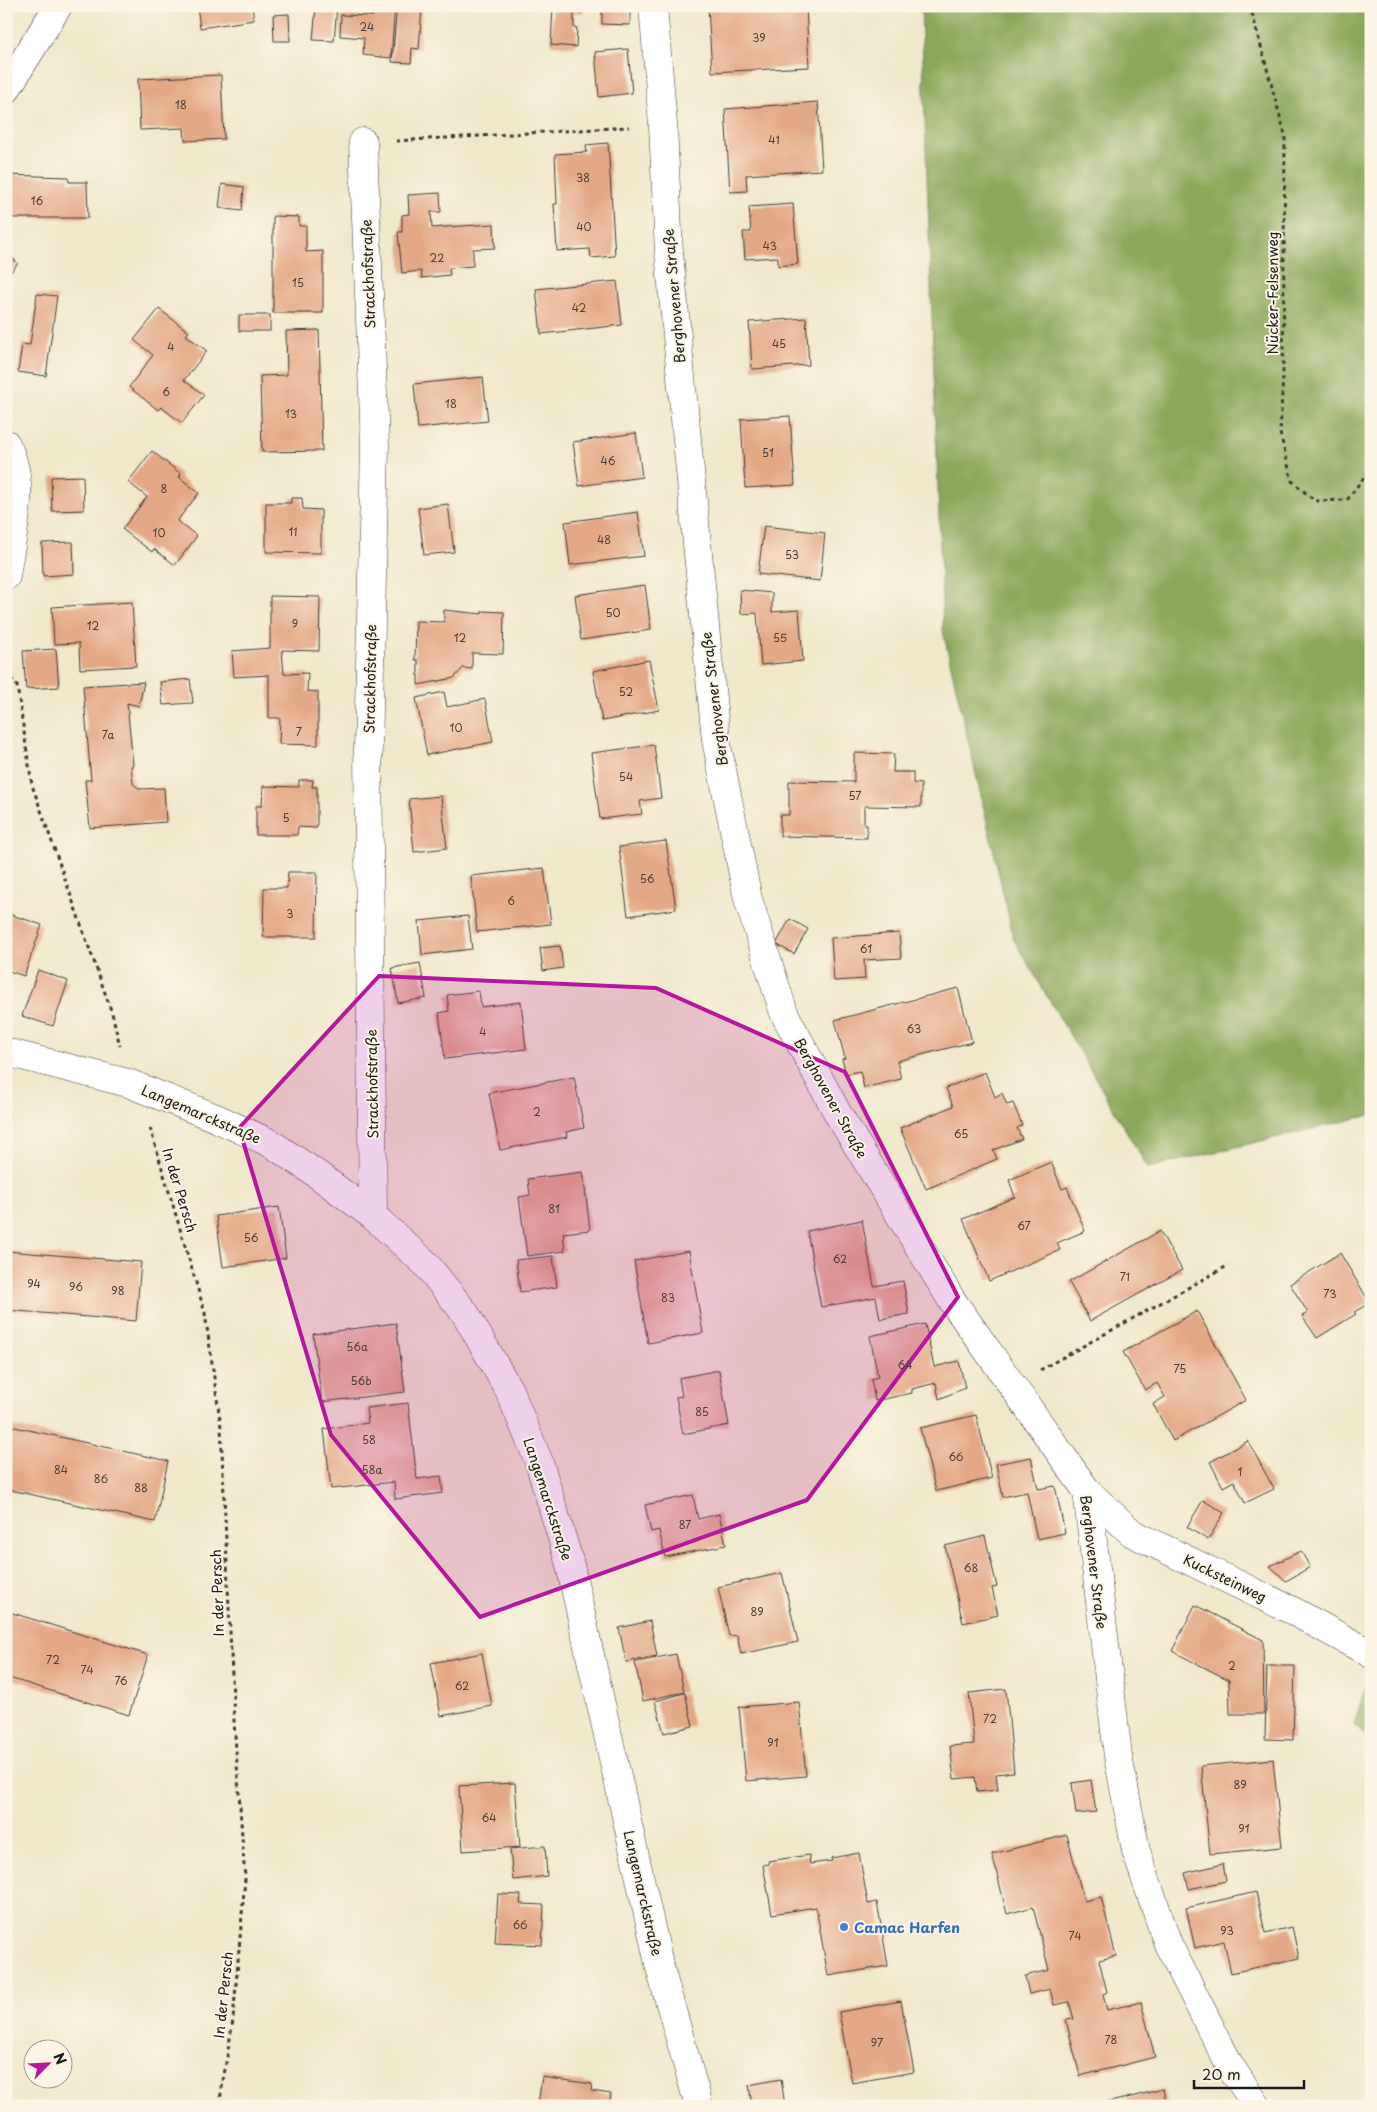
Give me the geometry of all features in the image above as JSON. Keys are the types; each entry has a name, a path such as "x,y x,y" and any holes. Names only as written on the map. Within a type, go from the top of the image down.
{"street":[{"path":"6,90 58,6"},
{"name":"Berghovener Straße","path":"653,6 669,253 716,740 748,899 784,1013 838,1114 951,1299 1087,1491 1118,1756 1136,1851 1168,1944 1230,2066 1257,2106"},
{"name":"Strackhofstraße","path":"363,142 374,445 368,752 373,1216"},
{"path":"6,444 14,459 19,494 6,576"},
{"name":"Langemarckstraße","path":"6,1052 133,1085 216,1118 272,1144 373,1216 426,1264 465,1313 509,1390 539,1462 569,1561 660,1968 699,2106"},
{"name":"Kucksteinweg","path":"1087,1491 1132,1533 1295,1612 1371,1654"}],"path":[{"name":"Nücker-Felsenweg","path":"1250,6 1285,135 1283,374 1280,433 1292,480 1315,501 1347,500 1371,468"},
{"path":"363,142 662,125"},
{"name":"In der Persch","path":"6,672 17,686 32,785 112,1013 206,1313 222,1427 234,1721 245,1879 233,2020 219,2106"},
{"path":"1011,1386 1230,1264"}],"highlighted area":[{"path":"379,976 656,988 845,1072 958,1297 807,1500 480,1617 331,1435 239,1128"}],"green space":[{"path":"921,6 1371,6 1371,1115 1148,1168 1014,940 943,631"},
{"path":"1371,1670 1371,1740 1354,1724"}],"building":[{"path":"197,6 252,6 254,20 200,28"},
{"path":"316,6 337,6 334,41 313,40"},
{"path":"373,6 395,6 391,58 363,55 364,38 340,36 341,15 373,16"},
{"path":"397,6 422,6 419,49 412,48 411,63 392,62"},
{"path":"553,6 583,6 583,13 574,12 574,28 577,28 576,47 551,45"},
{"path":"602,6 630,6 630,25 602,24"},
{"path":"806,6 809,67 712,72 708,7"},
{"path":"289,14 290,41 274,41 273,15"},
{"path":"628,49 632,93 599,97 595,52"},
{"path":"221,75 224,139 185,141 184,128 140,130 138,79"},
{"path":"818,102 822,170 746,175 747,191 730,192 725,109"},
{"path":"608,143 615,256 591,258 590,249 557,251 554,204 557,204 555,154 587,152 586,145"},
{"path":"6,175 68,177 69,182 87,182 88,218 6,218"},
{"path":"222,184 244,187 242,211 219,208"},
{"path":"440,193 441,212 431,212 432,228 494,224 495,248 473,249 473,266 449,268 450,275 422,278 421,271 402,273 398,232 402,232 402,215 409,214 408,195"},
{"path":"793,204 798,264 778,266 778,257 745,259 743,232 751,232 749,207"},
{"path":"273,216 299,217 299,226 306,226 306,252 323,251 323,313 273,313"},
{"path":"6,254 18,263 6,278"},
{"path":"617,281 622,325 541,334 536,289"},
{"path":"37,294 57,296 46,376 18,372 22,344 30,345"},
{"path":"159,309 189,332 186,335 207,351 184,380 204,395 182,423 161,407 158,410 129,387 153,355 134,340"},
{"path":"239,315 270,315 270,331 239,331"},
{"path":"806,318 809,365 752,369 749,322"},
{"path":"319,330 322,451 262,452 260,376 287,375 286,331"},
{"path":"483,377 488,421 418,428 414,384"},
{"path":"790,416 795,485 745,488 741,419"},
{"path":"636,433 642,477 579,486 573,442"},
{"path":"152,451 181,474 179,477 199,493 177,521 197,536 175,565 154,549 152,552 122,529 147,497 128,482"},
{"path":"83,476 84,510 52,511 51,477"},
{"path":"291,498 302,498 303,509 321,510 321,553 266,552 266,503 291,503"},
{"path":"448,504 454,552 424,555 418,508"},
{"path":"638,512 644,556 570,565 565,522"},
{"path":"764,526 825,533 820,581 758,574"},
{"path":"73,542 74,574 43,576 42,543"},
{"path":"645,585 651,630 581,640 575,595"},
{"path":"740,590 772,593 772,612 799,610 803,661 761,665 757,613 741,614"},
{"path":"270,596 320,597 319,651 282,650 284,674 308,673 307,691 318,692 318,745 279,744 280,718 269,718 269,675 234,677 232,651 270,648"},
{"path":"132,602 136,666 80,669 79,643 54,644 52,607"},
{"path":"444,610 482,614 482,611 504,612 503,654 472,653 472,669 463,668 454,678 418,685 418,660 415,660 416,621 444,622"},
{"path":"56,649 59,687 26,689 23,651"},
{"path":"649,660 659,710 602,721 593,671"},
{"path":"190,679 193,703 163,705 160,682"},
{"path":"144,682 139,706 127,703 133,784 140,789 164,788 166,822 90,828 85,780 91,780 83,686"},
{"path":"444,692 447,707 485,699 493,742 427,755 416,698"},
{"path":"654,745 661,798 640,801 642,814 600,819 591,753"},
{"path":"854,753 894,754 893,772 913,772 913,783 921,784 921,807 864,806 864,825 867,825 867,838 780,836 780,815 789,815 789,781 854,782"},
{"path":"299,780 313,780 312,787 317,787 317,828 298,827 297,835 256,835 256,806 262,806 263,786 299,787"},
{"path":"441,796 447,848 414,852 409,799"},
{"path":"666,841 676,909 628,916 619,847"},
{"path":"544,868 551,924 477,932 471,876"},
{"path":"288,872 317,872 316,937 263,937 264,888 287,888"},
{"path":"6,913 42,925 24,976 6,970"},
{"path":"468,916 472,949 422,955 419,921"},
{"path":"790,919 808,929 794,954 776,944"},
{"path":"899,933 901,958 864,960 865,979 834,981 831,938"},
{"path":"560,946 563,968 543,971 540,948"},
{"path":"420,963 426,998 398,1003 392,968"},
{"path":"38,970 68,981 53,1026 22,1016"},
{"path":"958,988 972,1042 897,1061 901,1079 864,1088 860,1071 846,1074 842,1059 845,1058 835,1020"},
{"path":"479,991 481,1007 521,1002 526,1049 445,1059 439,1013 449,1011 447,995"},
{"path":"985,1072 995,1097 1002,1093 1007,1105 1013,1103 1022,1125 1017,1128 1022,1139 993,1150 997,1159 926,1189 900,1128 953,1106 946,1088"},
{"path":"574,1077 584,1128 566,1132 567,1137 500,1150 489,1093"},
{"path":"1051,1162 1062,1189 1067,1187 1085,1231 1057,1243 1060,1250 989,1281 963,1219 1015,1197 1009,1180"},
{"path":"583,1172 590,1230 563,1233 565,1251 527,1256 519,1197 530,1195 528,1179"},
{"path":"279,1207 286,1258 223,1267 216,1216"},
{"path":"862,1220 874,1286 903,1281 909,1314 880,1319 876,1297 821,1307 807,1231"},
{"path":"1160,1231 1182,1270 1090,1321 1069,1282"},
{"path":"6,1251 141,1262 136,1321 6,1310"},
{"path":"689,1251 703,1333 648,1343 634,1261"},
{"path":"1340,1253 1370,1303 1317,1338 1302,1316 1308,1313 1290,1284"},
{"path":"553,1256 557,1287 520,1292 516,1260"},
{"path":"1197,1311 1246,1400 1173,1441 1153,1404 1165,1397 1157,1383 1145,1390 1123,1352"},
{"path":"396,1323 405,1392 322,1402 313,1334"},
{"path":"925,1324 934,1367 959,1361 965,1388 939,1399 936,1383 912,1389 912,1393 875,1401 871,1379 878,1377 870,1336"},
{"path":"719,1370 729,1425 683,1434 676,1397 682,1396 679,1378"},
{"path":"408,1403 417,1479 441,1476 443,1493 395,1499 394,1482 331,1489 324,1429 368,1423 366,1408"},
{"path":"976,1415 992,1478 936,1491 920,1428"},
{"path":"6,1425 168,1461 155,1522 6,1489"},
{"path":"1248,1441 1274,1489 1245,1503 1234,1481 1223,1487 1210,1462"},
{"path":"1031,1457 1038,1489 1055,1486 1065,1533 1037,1539 1027,1492 1003,1497 996,1464"},
{"path":"693,1495 698,1519 719,1514 726,1545 665,1557 659,1530 651,1532 645,1505"},
{"path":"1203,1500 1224,1513 1208,1540 1187,1527"},
{"path":"985,1536 997,1587 992,1588 998,1615 963,1623 945,1546"},
{"path":"1301,1551 1310,1567 1286,1581 1270,1566"},
{"path":"782,1573 798,1642 741,1654 737,1635 729,1636 718,1587"},
{"path":"1195,1605 1263,1640 1264,1714 1230,1714 1229,1680 1172,1651"},
{"path":"6,1611 148,1655 129,1715 6,1677"},
{"path":"650,1621 657,1656 626,1662 619,1628"},
{"path":"482,1653 492,1706 441,1716 431,1663"},
{"path":"676,1654 684,1692 643,1701 635,1662"},
{"path":"1267,1666 1295,1666 1293,1740 1265,1739"},
{"path":"1006,1689 1014,1772 996,1774 998,1790 977,1792 975,1777 954,1779 950,1746 974,1744 969,1693"},
{"path":"685,1693 693,1726 664,1733 655,1701"},
{"path":"799,1702 806,1776 746,1781 739,1707"},
{"path":"1273,1759 1282,1847 1210,1854 1201,1766"},
{"path":"1091,1780 1096,1812 1076,1814 1072,1783"},
{"path":"515,1783 520,1847 463,1851 459,1786"},
{"path":"1067,1835 1084,1901 1101,1897 1116,1956 1099,1960 1107,1992 1103,1994 1107,2010 1141,2002 1155,2057 1080,2076 1066,2020 1074,2019 1069,2002 1054,2005 1050,1989 1029,1994 1025,1976 1049,1970 1033,1907 1007,1914 992,1854"},
{"path":"545,1846 547,1876 513,1880 510,1849"},
{"path":"859,1853 868,1904 877,1902 888,1966 828,1976 816,1907 772,1914 763,1865 769,1864 768,1861 809,1855 810,1864 832,1861 831,1858"},
{"path":"1223,1864 1226,1881 1189,1889 1185,1873"},
{"path":"1256,1892 1265,1933 1292,1927 1299,1958 1231,1973 1224,1941 1195,1948 1186,1908"},
{"path":"498,1894 521,1895 520,1904 544,1905 542,1945 495,1943"},
{"path":"901,2001 914,2072 852,2083 839,2012"},
{"path":"542,2077 592,2084 591,2091 611,2094 609,2106 538,2104"},
{"path":"781,2079 785,2106 752,2106 749,2085"},
{"path":"1163,2089 1167,2106 1098,2106 1098,2105"}],"place":[{"name":"Camac Harfen","path":"844,1927"}]}
